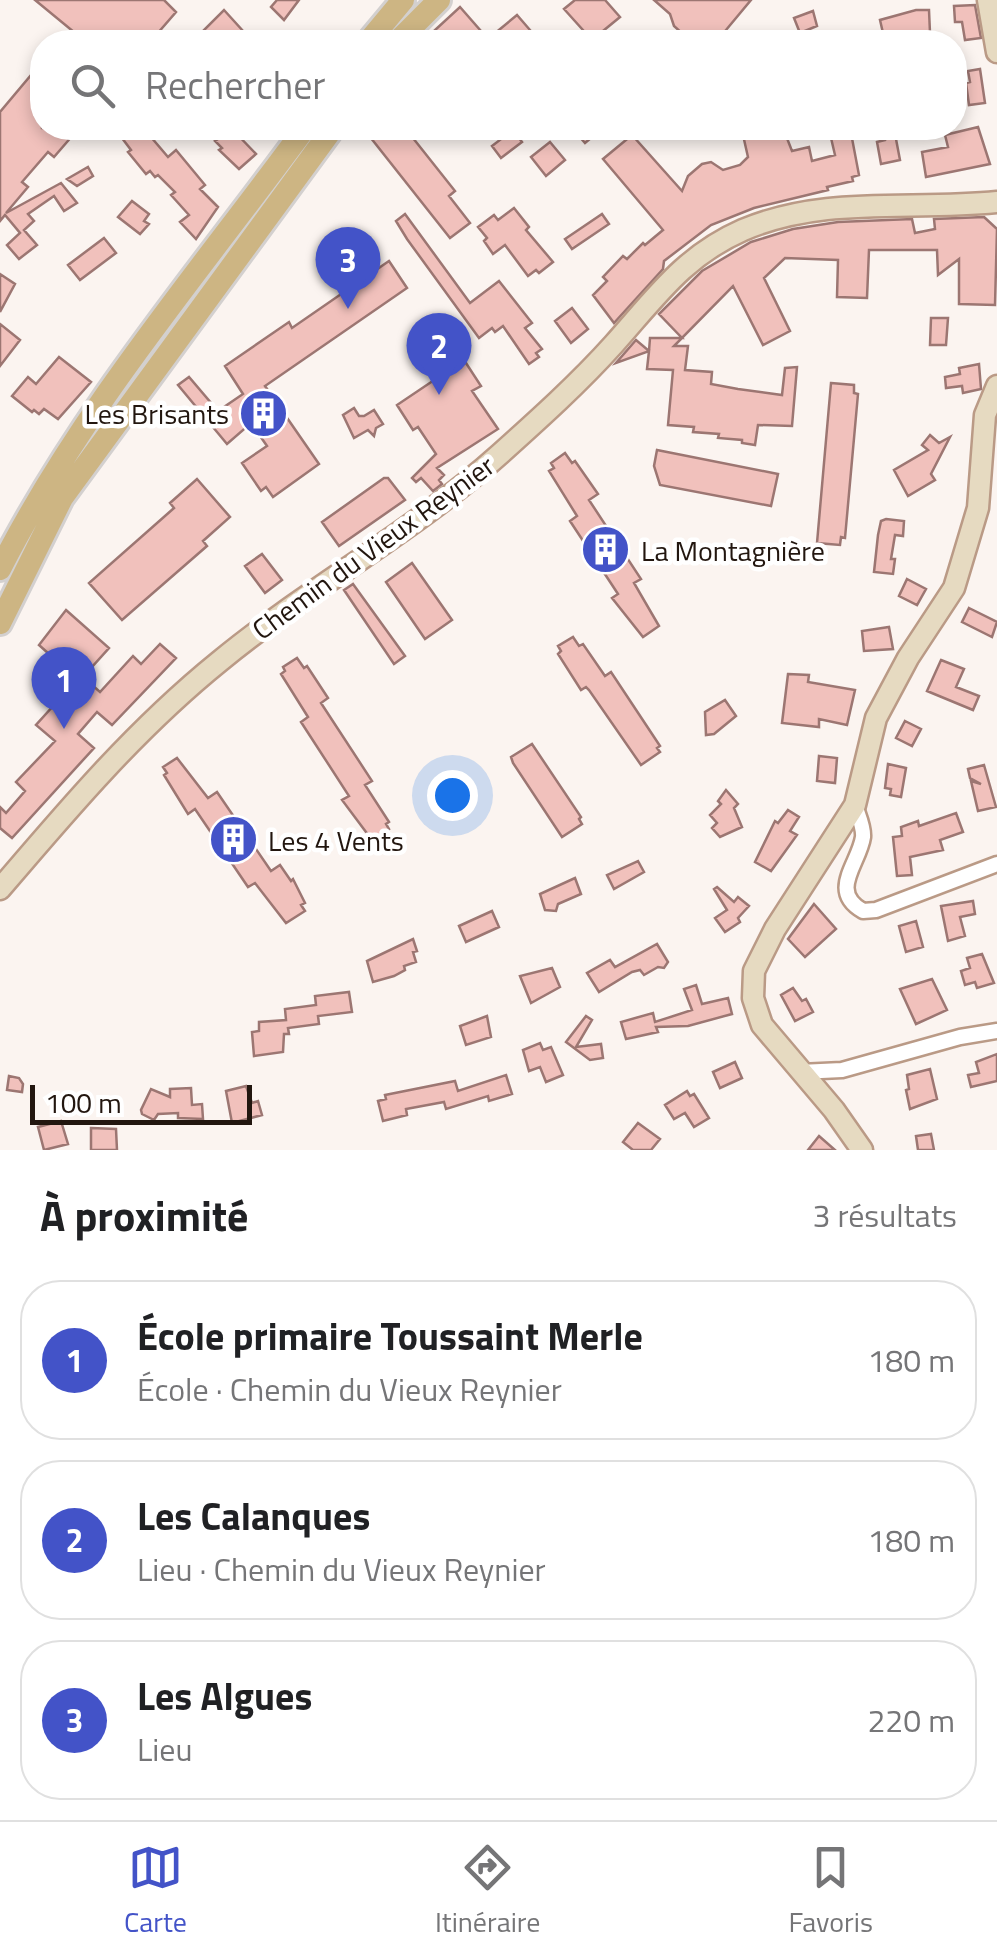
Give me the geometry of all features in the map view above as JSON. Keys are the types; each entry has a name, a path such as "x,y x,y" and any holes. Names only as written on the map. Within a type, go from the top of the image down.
{"main road":[{"path":"378,30 403,0"},
{"path":"410,30 439,0"},
{"path":"0,569 32,507 131,362 296,140"},
{"path":"0,623 62,498 324,140"}],"street":[{"path":"988,0 997,52"},
{"name":"Chemin du Vieux Reynier","path":"0,889 144,726 239,646 458,490 603,355 672,276 696,256 744,230 807,210 997,202"},
{"path":"862,1150 834,1110 762,1025 753,998 754,971 775,929 855,805 876,718 888,692 954,588 978,508 985,415 997,386"},
{"path":"855,805 863,840 844,882 848,897 863,910 876,910 997,864"},
{"path":"800,1072 842,1070 997,1030"}],"building":[{"path":"35,0 164,0 176,12 160,30 71,30"},
{"path":"277,0 299,0 284,20 271,7"},
{"path":"575,0 605,0 620,17 604,30 583,30 564,9"},
{"path":"654,0 751,0 726,30 678,30 670,14"},
{"path":"975,5 981,38 967,40 962,22 955,22 954,6"},
{"path":"460,7 480,30 435,30"},
{"path":"224,10 242,30 204,30"},
{"path":"929,10 930,30 882,30 880,20"},
{"path":"813,11 817,26 799,30 794,18"},
{"path":"517,15 530,30 499,30"},
{"path":"980,69 985,103 969,105 968,71"},
{"path":"30,76 30,140 69,140 54,157 48,152 22,182 28,187 6,213 61,183 77,203 64,211 54,196 28,214 34,221 24,230 37,245 19,259 7,245 20,233 5,215 0,221 0,112"},
{"path":"978,127 990,164 926,177 922,152 948,147 946,140 967,140 967,130"},
{"path":"124,140 154,140 168,157 176,150 205,185 200,189 218,207 196,239 180,222 189,215 171,195 175,192 158,175 155,177 150,171 146,174 128,152 131,150"},
{"path":"243,140 256,154 239,169 215,141"},
{"path":"372,140 415,140 455,191 449,196 470,223 450,238"},
{"path":"500,140 522,142 501,158 492,146"},
{"path":"626,140 636,140 682,191 688,176 702,164 711,162 723,170 740,165 748,157 744,140 788,140 792,151 809,147 812,161 835,155 831,140 852,140 859,175 852,177 853,181 827,187 828,190 754,208 711,225 664,261 663,269 614,323 593,295 607,281 603,277 623,256 627,259 663,230 603,159"},
{"path":"896,140 900,160 881,164 877,142"},
{"path":"550,142 565,160 546,176 531,157"},
{"path":"88,167 93,176 77,186 67,179"},
{"path":"132,201 149,214 144,221 149,224 140,234 118,217"},
{"path":"514,208 529,227 526,230 553,262 539,273 536,270 528,276 505,245 493,254 478,227 494,215 498,220"},
{"path":"405,214 470,303 499,281 532,323 525,328 542,349 536,353 539,357 529,364 503,326 495,332 492,328 479,338 396,221"},
{"path":"602,214 609,224 572,249 565,239"},
{"path":"984,217 997,229 995,305 959,304 959,259 938,275 937,250 869,250 867,298 837,297 838,260 785,258 764,278 790,331 763,345 733,286 682,338 659,314 702,271 751,242 793,229 838,222 912,219 915,233 935,229 934,219"},
{"path":"104,238 116,253 80,280 68,265"},
{"path":"389,261 407,288 265,386 319,464 273,497 266,487 261,491 242,463 267,446 251,423 227,444 178,385 189,377 218,411 243,394 225,366 289,322 292,328"},
{"path":"0,274 15,284 0,312"},
{"path":"572,308 588,329 571,343 555,321"},
{"path":"931,318 948,318 946,345 930,345"},
{"path":"0,324 20,340 0,366"},
{"path":"650,338 682,338 674,346 688,346 685,370 712,372 711,384 782,395 785,368 797,367 792,426 758,425 755,445 718,438 719,434 693,432 694,427 668,425 673,370 647,369"},
{"path":"636,340 649,351 616,363"},
{"path":"59,357 91,382 58,419 44,409 39,414 32,412 12,396 28,377 36,384"},
{"path":"464,360 481,386 472,391 498,429 437,468 444,475 439,480 442,484 433,491 421,478 416,482 412,478 436,454 418,427 413,430 397,405"},
{"path":"979,364 981,389 963,393 962,386 946,388 945,377 960,374 959,368"},
{"path":"831,383 854,385 854,393 858,394 845,538 841,537 840,545 817,543"},
{"path":"354,408 359,416 374,410 383,424 376,428 374,436 368,430 354,438 343,415"},
{"path":"930,435 939,443 950,437 931,474 935,480 908,496 894,470 928,450 922,445"},
{"path":"657,450 778,474 771,506 660,485 654,466"},
{"name":"La Montagnière","path":"565,453 598,494 589,500 641,579 634,583 659,626 643,637 612,598 618,594 570,521 577,516 549,471 554,468 551,463"},
{"path":"384,478 405,500 339,546 322,522"},
{"path":"197,479 230,517 203,541 207,546 122,620 89,583 174,508 170,503"},
{"path":"881,521 904,521 903,536 895,535 893,574 874,572"},
{"path":"262,554 282,580 265,593 245,566"},
{"path":"412,563 452,620 425,639 386,582"},
{"path":"907,579 926,589 917,605 899,596"},
{"path":"353,584 405,656 394,664 344,590"},
{"path":"969,608 997,622 992,637 962,622"},
{"path":"66,610 109,648 83,677 100,692 133,656 141,664 160,644 176,658 112,725 97,712 78,734 94,748 12,838 0,828 0,807 6,813 25,791 16,782 55,741 36,725 64,694 53,685 67,670 39,645"},
{"path":"889,627 893,649 864,651 862,631"},
{"path":"573,637 579,646 583,644 605,676 611,672 660,746 660,752 641,765 589,690 581,690 558,654 558,646"},
{"path":"297,658 304,668 307,666 328,698 321,703 372,781 365,785 389,822 389,829 372,840 342,800 349,796 301,722 308,717 281,674 285,671 283,667"},
{"path":"941,660 964,669 956,687 979,696 973,710 927,691"},
{"path":"788,674 809,675 808,682 855,690 847,725 819,719 819,727 782,723"},
{"path":"725,700 736,716 714,734 706,735 705,712"},
{"path":"905,721 921,729 912,746 896,738"},
{"path":"532,744 581,817 582,824 562,837 511,757"},
{"path":"819,756 837,758 835,783 817,781"},
{"name":"Les 4 Vents","path":"177,758 208,798 217,792 271,871 280,865 293,879 305,911 286,923 255,883 248,887 195,809 188,814 164,775 167,773 163,767"},
{"path":"888,764 906,768 901,797 890,795 891,789 885,788"},
{"path":"984,765 996,807 978,811 971,781 981,784 970,778 968,769"},
{"path":"726,790 738,804 734,808 742,827 720,837 712,828 717,823 710,815 721,804 718,801"},
{"path":"788,810 799,817 790,831 797,835 771,871 755,862 775,821 778,823"},
{"path":"956,813 963,832 940,840 943,850 910,857 912,875 897,876 893,837 902,836 901,827 918,821 919,826"},
{"path":"638,861 644,872 614,889 607,875"},
{"path":"575,878 581,894 558,904 556,911 545,910 540,894"},
{"path":"717,887 734,902 738,897 749,906 738,918 740,922 725,932 715,918 727,910 714,889"},
{"path":"973,901 975,914 960,917 965,936 948,941 941,906"},
{"path":"814,904 836,929 805,957 788,939"},
{"path":"492,911 499,927 466,942 459,926"},
{"path":"916,921 923,947 906,952 899,926"},
{"path":"413,939 416,962 404,966 405,970 394,976 373,982 367,961"},
{"path":"657,944 668,962 664,968 644,975 640,970 632,972 599,992 587,973 610,960 615,967"},
{"path":"982,954 994,983 977,988 975,982 965,985 961,971 970,968 967,958"},
{"path":"552,968 560,987 531,1003 520,976"},
{"path":"932,979 947,1010 916,1024 900,989"},
{"path":"696,985 702,1004 728,998 732,1014 688,1026 656,1027 658,1032 626,1039 621,1022 653,1013 655,1022 692,1010 684,989"},
{"path":"793,988 813,1012 795,1021 781,995"},
{"path":"349,992 352,1012 318,1016 319,1024 288,1028 283,1052 254,1056 252,1032 259,1031 259,1022 286,1020 285,1009 316,1005 315,996"},
{"path":"487,1016 491,1037 466,1045 460,1026"},
{"path":"586,1016 592,1020 576,1047 601,1044 603,1058 590,1060 566,1042"},
{"path":"540,1043 543,1050 551,1047 563,1075 546,1082 540,1067 529,1071 523,1050"},
{"path":"997,1054 997,1081 971,1087 968,1075 979,1073 976,1062"},
{"path":"735,1062 742,1078 720,1088 713,1072"},
{"path":"930,1069 937,1099 910,1109 907,1075"},
{"path":"506,1075 512,1094 489,1101 488,1096 446,1109 444,1102 406,1109 407,1115 383,1121 378,1101 386,1099 385,1095 455,1081 458,1091"},
{"path":"9,1076 19,1078 22,1092 7,1090"},
{"path":"246,1086 252,1103 258,1101 262,1115 232,1123 226,1091"},
{"path":"191,1088 192,1105 202,1104 203,1119 178,1118 178,1113 158,1114 154,1120 142,1114 151,1089 170,1097 170,1089"},
{"path":"687,1091 690,1096 694,1094 709,1118 694,1127 685,1113 674,1119 665,1105"},
{"path":"61,1121 68,1144 44,1150 38,1127"},
{"path":"638,1123 660,1139 651,1150 633,1150 623,1142"},
{"path":"91,1128 116,1129 117,1150 91,1150"},
{"path":"931,1134 934,1150 918,1150 916,1136"},
{"path":"819,1136 835,1150 808,1150"}],"place":[{"name":"Les Algues","path":"348,309"},
{"name":"Les Calanques","path":"439,395"},
{"name":"Les Brisants","path":"264,413"},
{"name":"La Montagnière","path":"606,550"},
{"name":"École primaire Toussaint Merle","path":"64,729"},
{"name":"Les 4 Vents","path":"233,840"}]}
